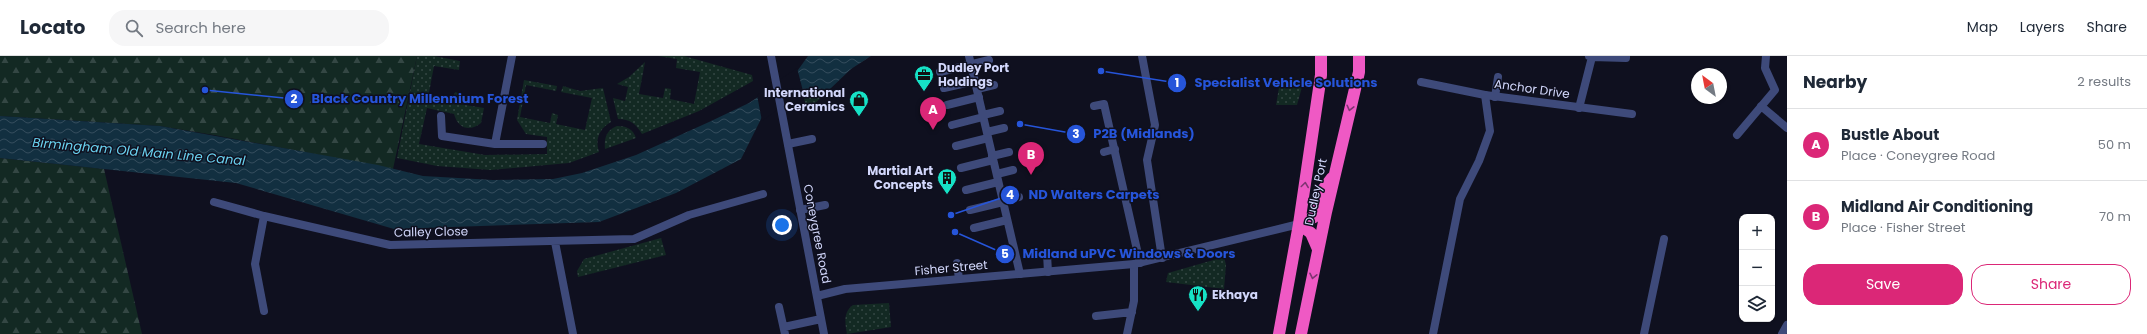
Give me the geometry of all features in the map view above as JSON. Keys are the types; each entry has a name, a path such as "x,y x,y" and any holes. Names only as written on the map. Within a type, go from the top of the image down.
{"highway":[{"name":"Dudley Port","path":"1279,334 1299,224 1321,75 1321,56"},
{"name":"Dudley Port","path":"1301,334 1334,176 1359,72 1359,56"},
{"path":"1318,249 1311,233 1299,224 1314,217 1319,195 1334,176"}],"street":[{"path":"495,144 512,56"},
{"path":"969,56 1020,274"},
{"path":"1142,56 1155,125 1147,160 1162,258"},
{"path":"1579,108 1591,56 1626,58 1626,56"},
{"path":"1737,135 1775,90 1765,68 1766,56"},
{"name":"Coneygree Road","path":"772,60 824,334"},
{"path":"940,72 989,60"},
{"path":"1495,97 1498,77"},
{"path":"944,88 975,80"},
{"path":"1421,82 1485,95"},
{"path":"947,105 994,85"},
{"name":"Anchor Drive","path":"1433,334 1460,199 1479,161 1490,131 1485,95 1632,114"},
{"path":"1094,106 1104,104 1115,149 1137,264 1134,301 1127,334"},
{"path":"1761,106 1787,128"},
{"path":"952,125 1000,111"},
{"path":"441,116 442,136 495,144 543,144"},
{"path":"956,146 1004,128"},
{"path":"788,141 812,139"},
{"path":"1104,152 1115,149"},
{"path":"961,168 1009,152"},
{"path":"996,174 1013,170"},
{"path":"966,190 998,182"},
{"name":"Calley Close","path":"214,202 264,216 390,245 634,239 689,215 763,194"},
{"path":"970,210 1019,197"},
{"path":"800,210 825,205"},
{"path":"264,216 255,264 264,311"},
{"path":"974,228 1007,220"},
{"name":"Fisher Street","path":"817,296 845,289 1137,264 1299,224"},
{"path":"1644,334 1664,239"},
{"path":"555,242 573,334"},
{"path":"1047,254 1048,272"},
{"path":"957,263 959,279"},
{"path":"779,307 785,331 821,319"},
{"path":"1096,316 1132,312"},
{"path":"1782,334 1787,324"}],"green space":[{"path":"0,56 417,56 393,169 160,126 0,116"},
{"path":"417,56 434,56 460,61 459,70 434,66 428,98 453,102 455,92 461,94 459,104 484,108 481,123 473,128 465,128 458,123 454,114 427,108 419,144 485,155 547,154 547,137 526,134 517,120 524,80 557,86 556,91 526,85 520,117 550,123 552,113 558,115 556,124 585,130 592,98 561,92 563,86 580,91 603,88 611,122 601,131 599,135 599,152 569,163 491,170 437,166 397,158"},
{"path":"658,56 684,56 752,75 753,81 699,111 642,134 632,123 626,120 618,119 613,98 625,101 628,87 617,84 629,77 645,62 639,94 663,98 665,88 671,89 670,99 694,104 700,72 676,68 677,59"},
{"path":"1280,82 1302,87 1297,105 1276,105"},
{"path":"802,89 830,89 807,111"},
{"path":"617,126 629,129 633,132 636,138 605,149 606,135 610,130"},
{"path":"0,158 104,169 142,334 0,334"},
{"path":"661,238 666,255 578,277 577,271 584,259"},
{"path":"1224,257 1226,265 1224,289 1166,282 1168,273"},
{"path":"889,303 891,327 847,334 845,322 846,314 853,305"}],"water":[{"name":"Birmingham Old Main Line Canal","path":"808,56 871,56 851,69 830,89 802,89 762,117 741,159 676,193 599,222 394,229 236,183 0,158 0,116 160,126 378,165 423,176 493,180 553,179 582,173 636,155 749,103 798,70"}],"pier":[{"path":"797,68 803,91 762,121 757,95"}],"place":[{"name":"Specialist Vehicle Solutions","path":"1101,71"},
{"name":"Black Country Millennium Forest","path":"205,90"},
{"name":"Dudley Port Holdings","path":"924,92"},
{"name":"International Ceramics","path":"859,117"},
{"name":"P2B (Midlands)","path":"1020,124"},
{"name":"Bustle About","path":"933,130"},
{"name":"Midland Air Conditioning","path":"1031,175"},
{"name":"Martial Art Concepts","path":"947,195"},
{"name":"ND Walters Carpets","path":"951,215"},
{"name":"Midland uPVC Windows & Doors","path":"955,232"},
{"name":"Ekhaya","path":"1198,312"}]}
